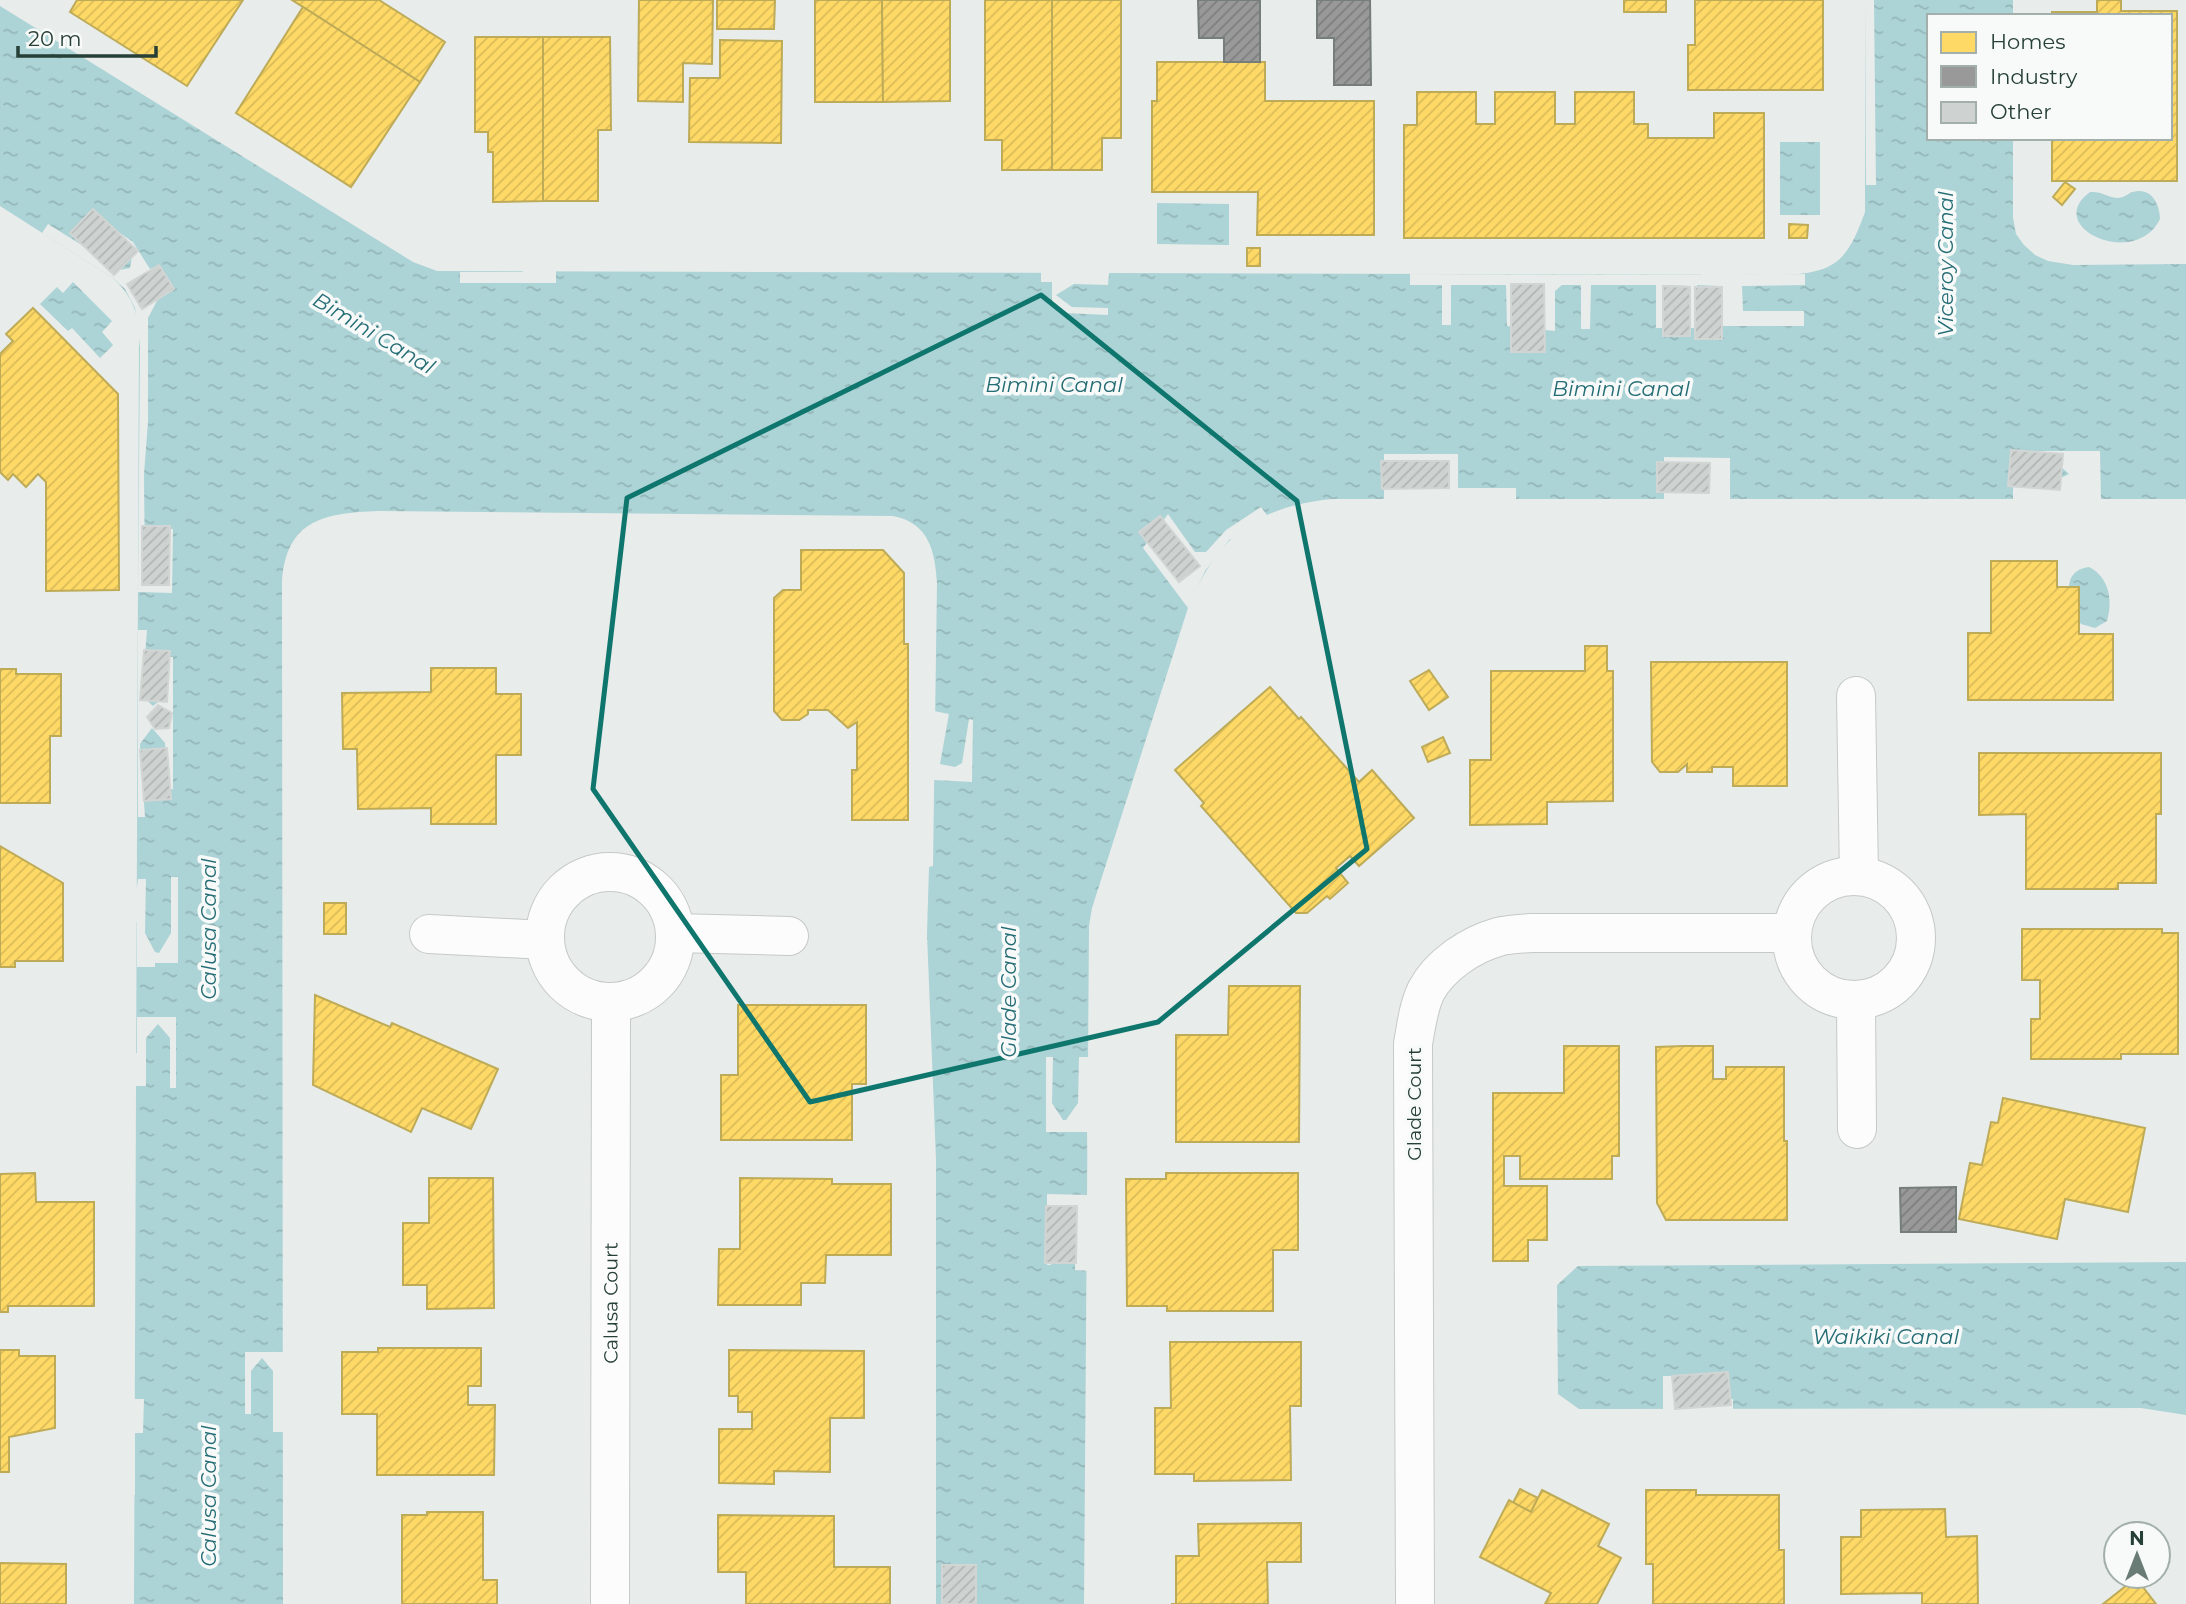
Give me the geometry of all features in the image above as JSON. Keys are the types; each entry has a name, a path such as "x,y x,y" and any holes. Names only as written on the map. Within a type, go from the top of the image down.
{"street":[{"path":"1856,696 1859,876"},
{"path":"607,872 627,874 646,882 661,896 671,914 676,933 674,953 666,972 652,987 634,997 611,1003 575,992 560,978 550,960 545,940 547,920 555,902 569,887 587,876 607,872"},
{"path":"1859,876 1872,878 1890,887 1905,900 1914,917 1917,937 1914,956 1906,973 1892,988 1875,997 1856,1000 1836,998 1818,990 1805,976 1795,958 1791,933 1802,902 1816,888 1834,879 1859,876"},
{"path":"676,933 789,936"},
{"name":"Glade Court","path":"1415,1604 1413,1044 1417,1017 1426,991 1443,968 1471,948 1500,937 1531,933 1791,933"},
{"path":"429,934 545,940"},
{"name":"Calusa Court","path":"610,1604 611,1003"}],"highlighted area":[{"path":"1041,295 1297,501 1367,849 1158,1022 810,1102 593,789 627,498"}],"water":[{"path":"1865,0 2013,0 2013,14 1927,14 1927,140 2013,140 2013,218 2016,234 2035,255 2048,261 2073,265 2186,264 2186,499 1332,499 1281,509 1260,518 1226,544 1199,583 1188,608 1092,908 1089,926 1084,1604 936,1604 936,1159 927,934 929,867 933,866 937,583 928,540 915,525 893,516 378,511 341,514 311,524 291,545 282,582 283,1604 134,1604 139,326 130,299 113,278 0,206 0,6 413,262 437,271 1782,275 1815,271 1837,262 1852,243 1865,212"},
{"path":"1780,142 1820,142 1820,215 1780,215"},
{"path":"2090,192 2117,198 2133,192 2145,192 2156,203 2160,219 2148,234 2132,241 2114,242 2098,238 2084,229 2077,218 2078,205"},
{"path":"1157,203 1229,204 1229,245 1157,244"},
{"path":"73,282 112,321 102,332 113,345 100,358 72,328 68,331 40,304 57,287 63,293"},
{"path":"2089,567 2096,571 2105,583 2110,605 2107,621 2095,628 2081,624 2073,608 2069,590 2073,575"},
{"name":"Waikiki Canal","path":"2186,1262 2186,1415 2141,1408 1579,1409 1558,1394 1557,1285 1578,1266"}],"pier":[{"path":"1865,0 1874,0 1876,185 1866,185"},
{"path":"101,220 133,242 150,269 159,265 174,289 158,299 148,318 148,422 144,474 145,575 168,529 173,529 172,593 138,592 140,347 135,308 125,289 113,278 42,233 48,224 93,252 113,271 130,268 133,251"},
{"path":"523,269 556,269 556,283 460,283 460,272 523,272"},
{"path":"1041,269 1109,273 1108,285 1074,284 1056,295 1072,307 1108,308 1108,315 1063,313 1052,301 1052,282 1041,282"},
{"path":"1703,271 1744,272 1744,275 1805,274 1805,285 1742,286 1743,311 1804,311 1804,326 1720,326 1719,286 1697,285 1697,328 1689,328 1690,286 1665,285 1665,328 1656,328 1656,285 1591,285 1590,329 1581,329 1581,285 1562,285 1555,291 1555,331 1507,326 1506,285 1451,285 1451,325 1442,325 1442,285 1410,285 1410,274 1702,275"},
{"path":"2024,451 2100,451 2101,499 2013,500 2013,480 2048,484 2069,474 2051,458 2024,454"},
{"path":"1384,454 1458,454 1458,488 1516,488 1516,503 1464,503 1464,499 1384,499"},
{"path":"1664,457 1730,458 1730,500 1664,499"},
{"path":"1261,507 1269,518 1233,541 1230,539 1205,571 1188,608 1143,548 1168,514 1195,552 1206,552 1226,530"},
{"path":"138,630 147,630 142,696 153,706 164,697 167,657 173,657 173,789 169,790 165,743 152,728 140,744 145,817 138,817"},
{"path":"934,711 949,714 940,764 955,767 962,763 969,719 973,720 972,782 934,780"},
{"path":"171,877 178,877 178,963 155,963 155,967 137,967 137,922 133,921 134,887 137,887 138,879 146,879 145,933 155,952 159,953 171,933"},
{"path":"1089,927 1092,927 1091,1157 1088,1157 1087,1132 1046,1132 1046,1057 1053,1057 1052,1103 1063,1120 1066,1120 1078,1103 1079,1057 1089,1057"},
{"path":"137,1017 176,1017 176,1088 170,1088 170,1038 158,1024 146,1038 146,1086 133,1086"},
{"path":"1047,1194 1088,1195 1088,1227 1091,1228 1090,1271 1075,1270 1076,1213 1052,1212 1051,1265 1047,1265"},
{"path":"245,1352 284,1352 283,1397 287,1398 287,1432 273,1432 273,1371 262,1358 251,1371 251,1414 245,1414"},
{"path":"1663,1376 1716,1376 1716,1399 1733,1399 1733,1413 1701,1413 1700,1409 1663,1409"},
{"path":"132,1399 144,1399 143,1433 135,1433 135,1495 131,1495"}],"building: Homes":[{"path":"77,0 243,0 187,86 70,12"},
{"path":"292,0 379,0 445,42 420,82"},
{"path":"639,0 713,0 712,64 683,63 683,102 638,101"},
{"path":"717,0 775,0 774,29 717,29"},
{"path":"815,0 882,0 883,102 815,102"},
{"path":"882,0 950,0 950,101 883,102"},
{"path":"985,0 1052,0 1052,170 1002,170 1002,140 985,140"},
{"path":"1052,0 1121,0 1121,138 1102,138 1102,170 1052,170"},
{"path":"1624,0 1666,0 1666,12 1624,12"},
{"path":"1695,0 1823,0 1823,90 1688,90 1688,45 1695,45"},
{"path":"2097,0 2121,0 2121,11 2177,11 2177,181 2052,181 2052,140 2172,140 2172,14 2052,14 2097,12"},
{"path":"303,7 420,82 351,187 236,113"},
{"path":"475,37 543,37 543,201 493,202 493,152 488,152 488,132 475,132"},
{"path":"543,37 610,37 611,130 598,130 598,201 543,201"},
{"path":"720,40 782,41 781,143 689,142 690,78 720,78"},
{"path":"1157,62 1265,62 1265,101 1374,101 1374,235 1257,235 1258,192 1152,192 1152,101 1157,101"},
{"path":"1417,92 1476,92 1476,124 1495,124 1495,92 1555,92 1555,124 1575,124 1575,92 1634,92 1634,124 1648,124 1648,138 1714,138 1714,113 1764,113 1764,238 1404,238 1404,125 1417,125"},
{"path":"2065,182 2075,189 2062,205 2053,197"},
{"path":"1789,224 1808,225 1807,238 1789,238"},
{"path":"1247,248 1260,248 1260,266 1247,266"},
{"path":"33,308 118,394 119,590 46,591 46,482 38,474 26,487 13,474 8,480 0,472 0,354 13,341 6,334"},
{"path":"801,550 883,550 904,573 904,644 908,644 908,820 852,820 852,770 857,770 857,722 848,728 828,710 808,710 808,714 799,720 782,720 774,711 774,598 783,590 801,590"},
{"path":"1991,561 2057,561 2057,587 2079,587 2079,634 2113,634 2113,700 1968,700 1968,633 1991,633"},
{"path":"1585,646 1607,646 1607,671 1613,671 1613,801 1547,802 1547,824 1470,825 1470,760 1491,760 1491,671 1585,671"},
{"path":"1651,662 1787,662 1787,786 1733,786 1733,767 1712,767 1712,772 1687,772 1687,764 1678,772 1660,772 1652,762"},
{"path":"431,668 496,668 496,694 521,694 521,755 496,755 496,824 431,824 431,808 358,809 357,749 343,749 342,693 431,692"},
{"path":"0,669 16,669 16,674 61,674 61,736 50,736 50,803 0,803"},
{"path":"1429,670 1448,697 1429,710 1410,681"},
{"path":"1270,687 1299,719 1301,717 1359,782 1372,770 1414,818 1359,866 1350,856 1336,868 1348,883 1330,899 1327,896 1307,913 1296,913 1201,806 1204,803 1175,770"},
{"path":"1443,737 1450,753 1428,762 1422,747"},
{"path":"1979,753 2161,753 2161,814 2156,814 2156,883 2118,883 2118,889 2026,889 2026,814 1979,815"},
{"path":"0,846 63,883 63,961 15,961 15,967 0,967"},
{"path":"324,903 346,903 346,934 324,934"},
{"path":"2022,929 2162,929 2162,933 2178,933 2178,1054 2121,1054 2121,1059 2031,1059 2031,1019 2040,1019 2040,980 2022,980"},
{"path":"1229,986 1300,986 1299,1142 1176,1142 1176,1035 1228,1035"},
{"path":"315,995 390,1027 392,1023 498,1069 471,1129 422,1108 411,1132 313,1085"},
{"path":"738,1005 866,1005 866,1084 852,1084 852,1140 721,1140 721,1075 738,1075"},
{"path":"1564,1046 1619,1046 1619,1156 1612,1156 1612,1179 1520,1179 1520,1156 1504,1156 1504,1186 1547,1186 1547,1240 1528,1240 1528,1261 1493,1261 1493,1093 1564,1093"},
{"path":"1713,1046 1713,1079 1726,1079 1726,1067 1784,1067 1787,1220 1666,1220 1657,1203 1656,1047"},
{"path":"2003,1098 2145,1128 2128,1212 2065,1199 2057,1239 1959,1219 1970,1163 1982,1165 1991,1122 1998,1123"},
{"path":"35,1173 36,1202 94,1202 94,1306 8,1306 8,1312 0,1312 0,1174"},
{"path":"1166,1173 1298,1173 1298,1250 1273,1250 1273,1311 1167,1311 1167,1306 1127,1306 1126,1179 1166,1179"},
{"path":"429,1178 493,1178 494,1308 427,1309 427,1285 403,1285 403,1223 429,1223"},
{"path":"740,1178 832,1179 832,1184 891,1184 891,1255 826,1255 825,1283 801,1283 801,1305 718,1305 719,1249 740,1249"},
{"path":"1170,1342 1301,1342 1301,1406 1290,1406 1291,1480 1194,1481 1194,1474 1155,1474 1155,1408 1171,1408"},
{"path":"378,1348 481,1348 481,1386 468,1386 468,1405 495,1405 494,1475 377,1475 377,1414 342,1414 342,1352 378,1352"},
{"path":"0,1350 19,1350 19,1356 55,1356 55,1428 9,1437 9,1472 0,1472"},
{"path":"729,1350 864,1351 864,1418 830,1418 830,1472 774,1471 774,1484 719,1483 719,1429 752,1429 752,1412 738,1412 738,1396 729,1396"},
{"path":"1520,1489 1538,1498 1531,1512 1513,1503"},
{"path":"1542,1490 1609,1524 1598,1546 1621,1558 1597,1604 1545,1604 1551,1593 1480,1557 1509,1500 1531,1512"},
{"path":"1646,1490 1696,1490 1696,1495 1779,1495 1779,1550 1784,1550 1784,1604 1653,1604 1653,1564 1646,1564"},
{"path":"1945,1509 1946,1537 1977,1536 1978,1604 1922,1604 1922,1593 1841,1594 1841,1537 1861,1537 1861,1510"},
{"path":"427,1512 483,1512 483,1580 497,1580 497,1604 402,1604 402,1515 427,1515"},
{"path":"718,1515 834,1516 834,1567 890,1567 890,1604 746,1604 746,1572 718,1572"},
{"path":"1301,1523 1301,1562 1267,1562 1268,1604 1176,1604 1176,1556 1199,1556 1198,1524"},
{"path":"0,1563 66,1564 66,1604 0,1604"},
{"path":"2121,1590 2145,1590 2156,1604 2103,1604"}],"building: Industry":[{"path":"1198,0 1260,0 1260,62 1224,62 1224,38 1199,38"},
{"path":"1317,0 1370,0 1371,85 1334,85 1334,38 1317,38"},
{"path":"1956,1187 1956,1232 1901,1232 1900,1188"}],"building: Other":[{"path":"93,209 138,251 114,275 70,233"},
{"path":"159,265 174,289 142,309 127,284"},
{"path":"1511,284 1544,284 1545,352 1511,352"},
{"path":"1663,286 1690,287 1690,336 1663,336"},
{"path":"1695,287 1722,287 1722,339 1695,339"},
{"path":"2011,450 2063,454 2060,490 2008,486"},
{"path":"1381,461 1449,461 1449,488 1382,489"},
{"path":"1657,462 1710,463 1709,493 1657,492"},
{"path":"1160,516 1200,566 1179,582 1139,532"},
{"path":"142,526 170,526 169,585 142,585"},
{"path":"144,650 170,651 167,702 140,700"},
{"path":"158,705 172,713 169,728 155,729 147,717"},
{"path":"167,748 171,799 144,801 140,750"},
{"path":"1046,1206 1077,1206 1076,1263 1045,1263"},
{"path":"1728,1372 1731,1405 1675,1409 1672,1376"},
{"path":"942,1565 976,1565 976,1604 942,1604"}],"water label":[{"name":"Viceroy Canal","path":"1945,264"},
{"name":"Bimini Canal","path":"374,333"},
{"name":"Bimini Canal","path":"1054,384"},
{"name":"Bimini Canal","path":"1621,388"},
{"name":"Calusa Canal","path":"208,929"},
{"name":"Glade Canal","path":"1008,992"},
{"name":"Calusa Canal","path":"208,1496"}]}
